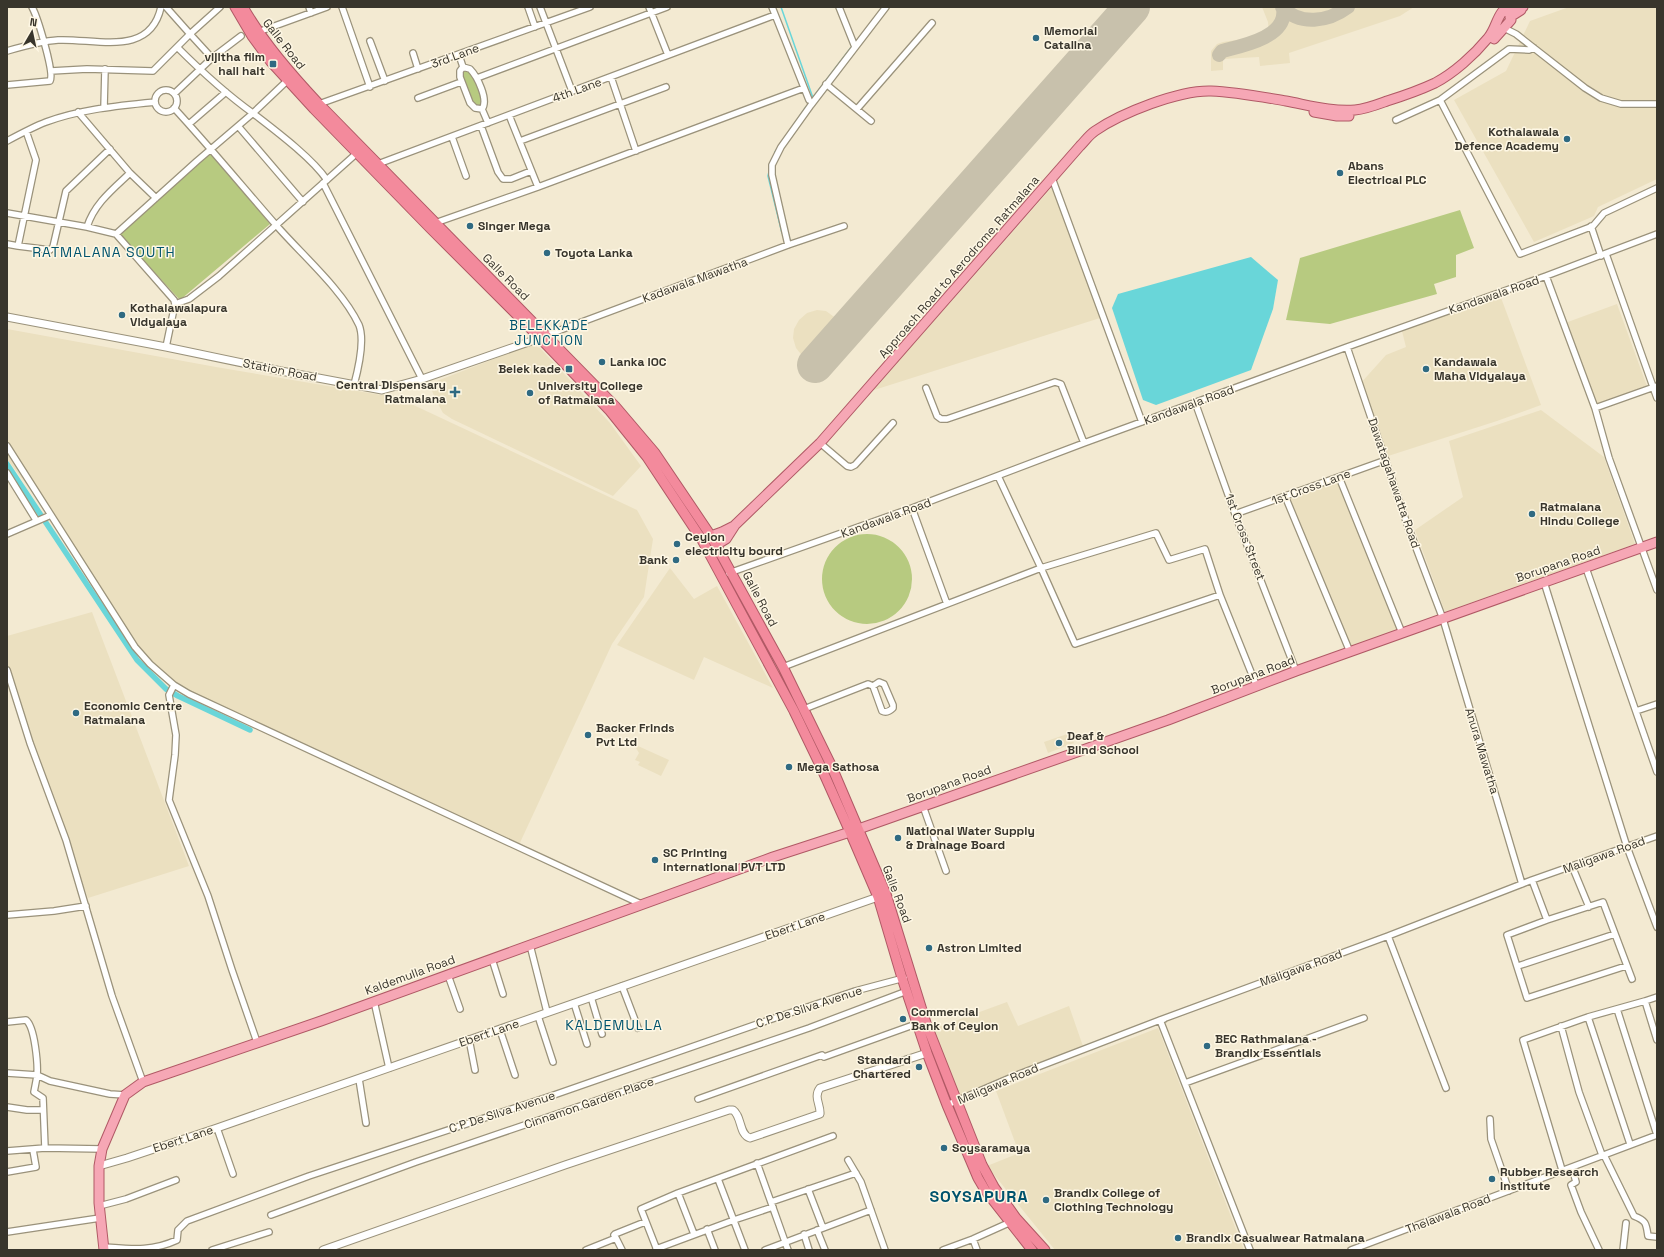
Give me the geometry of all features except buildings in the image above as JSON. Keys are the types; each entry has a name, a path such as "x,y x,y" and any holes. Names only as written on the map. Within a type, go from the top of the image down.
{"highway":[{"name":"Galle Road","path":"242,7 290,78 319,104 544,336 626,430 647,458 702,540 794,711 886,894 926,1023 958,1101 972,1140 987,1176 1032,1250"},
{"name":"Galle Road","path":"242,7 245,32 290,78 357,153 430,228 616,406 655,453 711,536 732,572 782,667 831,765 878,897 916,1024 947,1105 978,1178 1013,1220 1045,1250"},
{"path":"702,540 711,536"},
{"path":"707,549 716,545"}],"main road":[{"path":"1509,16 1523,7"},
{"name":"Approach Road to Aerodrome, Ratmalana","path":"716,545 726,539 735,525 820,443 1080,146 1094,132 1115,119 1161,101 1196,92 1210,91 1237,94 1342,111 1365,109 1434,83 1445,76 1475,51 1500,28 1498,17 1502,12 1509,16 1526,7"},
{"name":"Approach Road to Aerodrome, Ratmalana","path":"711,536 735,525"},
{"name":"Borupana Road","path":"854,831 1168,720 1258,687 1296,671 1657,542"},
{"name":"Kaldemulla Road","path":"125,1095 143,1082 448,975 773,856 854,831"},
{"path":"104,1248 99,1206 102,1149 125,1095"}],"street":[{"path":"7,86 50,80 52,78 44,42 36,14 32,7"},
{"path":"7,51 44,42 64,40 124,42 134,40 141,37 152,27 161,7"},
{"path":"166,7 212,58"},
{"path":"51,71 105,69 153,71 220,7"},
{"path":"258,32 310,10 327,7"},
{"path":"342,7 370,87"},
{"path":"528,7 535,27"},
{"path":"540,7 572,91"},
{"name":"3rd Lane","path":"319,104 590,7"},
{"path":"476,78 650,10 667,7"},
{"path":"772,7 809,100"},
{"path":"839,7 855,47"},
{"path":"788,245 772,175 772,164 781,147 826,84 886,7"},
{"path":"650,10 668,56"},
{"name":"4th Lane","path":"378,164 775,15"},
{"path":"1509,16 1511,26 1516,34"},
{"path":"857,109 932,23"},
{"path":"1500,28 1516,34 1585,88 1601,98 1621,104 1657,104"},
{"path":"175,93 212,58 245,32"},
{"path":"370,41 385,81"},
{"path":"177,47 200,70 252,114 264,121 319,169 422,379"},
{"path":"1396,120 1440,100 1509,48 1529,50 1534,48"},
{"path":"413,53 418,69"},
{"path":"459,55 463,67 459,74 461,82 472,106 482,109"},
{"path":"463,67 470,69 476,78 485,100 482,109 488,123"},
{"path":"104,108 105,69"},
{"path":"611,77 636,151"},
{"path":"116,234 252,114 290,78"},
{"path":"418,98 461,82"},
{"path":"826,84 871,122"},
{"path":"520,141 666,87"},
{"path":"435,223 538,188 804,88"},
{"path":"161,90 168,90 175,93 178,100 174,108 169,112 162,111 156,106 155,102 156,95 161,90"},
{"path":"189,124 226,92"},
{"path":"1440,100 1520,254 1591,226 1595,224 1604,213 1657,188"},
{"path":"7,140 46,122 78,112 155,102"},
{"path":"174,108 212,149 276,225 340,295 359,326 360,364 354,385"},
{"path":"78,112 130,173 156,198"},
{"path":"509,115 538,188"},
{"path":"238,126 303,202"},
{"path":"481,126 498,172 503,179 511,179 531,171"},
{"path":"18,246 26,216 36,160 26,131"},
{"path":"452,137 466,176"},
{"path":"7,244 50,250 59,222 66,191 110,149"},
{"path":"175,304 189,299 199,292 357,153"},
{"path":"87,227 91,214 100,202 130,173"},
{"path":"1052,178 1142,422"},
{"path":"7,213 87,227 116,234 159,282 175,304 166,346"},
{"name":"Kadawala Mawatha","path":"544,336 788,245 844,226"},
{"path":"1591,226 1604,255 1655,387 1657,398"},
{"name":"Kandawala Road","path":"722,576 795,551 1195,402 1604,255 1657,234"},
{"path":"1546,276 1595,408 1610,458 1657,590"},
{"name":"Station Road","path":"7,317 166,346 281,371 382,390 422,379 544,336"},
{"name":"Dawatagahawatta Road","path":"1347,347 1407,524 1443,618"},
{"path":"926,388 937,416 941,419 947,419 1055,382 1059,382 1062,384 1084,443"},
{"path":"1595,408 1655,387"},
{"name":"1st Cross Street","path":"1195,402 1235,514 1296,671"},
{"path":"820,443 847,466 851,467 855,465 893,423"},
{"path":"7,446 136,647 150,664 173,687 641,904"},
{"name":"1st Cross Lane","path":"1235,514 1386,460"},
{"path":"7,472 40,519"},
{"path":"998,476 1075,644 1220,595"},
{"path":"1339,477 1402,633"},
{"path":"1285,496 1350,652"},
{"path":"912,508 947,604"},
{"path":"7,534 40,519 51,516"},
{"path":"782,667 1041,568 1156,533 1169,560 1205,549 1220,595 1258,687"},
{"path":"1586,568 1657,772"},
{"path":"1544,582 1627,848 1657,927"},
{"name":"Anura Mawatha","path":"1443,618 1522,884"},
{"path":"7,670 30,743 66,840 112,996 143,1082"},
{"path":"879,682 884,684 893,705 891,711 884,712 882,710 873,686 879,682"},
{"path":"804,709 868,684 873,686"},
{"path":"173,687 169,695 176,735 169,800 208,896 257,1042"},
{"path":"1636,711 1657,704"},
{"path":"923,806 946,871"},
{"name":"Maligawa Road","path":"947,1105 1017,1075 1160,1020 1388,936 1532,880 1627,848 1657,836"},
{"path":"1572,866 1589,907"},
{"path":"1532,880 1547,920"},
{"name":"Ebert Lane","path":"100,1166 217,1128 359,1079 469,1039 500,1030 547,1012 878,897"},
{"path":"1626,966 1527,998 1507,935 1603,902 1632,979"},
{"path":"7,915 54,911 86,906"},
{"path":"1518,966 1615,934"},
{"path":"1388,936 1446,1088"},
{"path":"530,945 547,1012"},
{"path":"1250,1250 1160,1020 1340,958"},
{"path":"492,959 503,994"},
{"path":"448,975 460,1009"},
{"name":"C P De Silva Avenue","path":"104,1248 151,1249 163,1247 177,1240 178,1230 187,1221 309,1176 551,1096 855,991 911,975"},
{"path":"622,986 638,1028"},
{"name":"Cinnamon Garden Place","path":"271,1215 423,1160 809,1028 906,992"},
{"path":"591,997 602,1034"},
{"path":"1562,1170 1523,1040 1588,1017 1657,997"},
{"path":"374,1001 389,1068"},
{"path":"1645,1001 1657,1040"},
{"path":"574,1003 587,1044"},
{"path":"1617,1009 1657,1135"},
{"path":"538,1016 553,1062"},
{"path":"1588,1017 1630,1144"},
{"path":"1185,1083 1364,1018"},
{"path":"7,1022 26,1020 30,1024 33,1037 37,1075 34,1092 43,1098 42,1110 45,1148"},
{"path":"698,1098 822,1056 824,1057 916,1024"},
{"path":"1561,1026 1579,1092 1603,1155 1634,1216 1643,1219 1646,1224 1648,1236 1657,1237"},
{"path":"500,1030 515,1075"},
{"path":"469,1039 474,1070"},
{"path":"323,1250 729,1110 733,1110 738,1114 744,1134 750,1138 820,1114 817,1097 820,1088 927,1053"},
{"path":"7,1073 37,1075 50,1081 110,1094 125,1095"},
{"path":"359,1079 366,1123"},
{"path":"7,1107 27,1110 42,1110"},
{"path":"1490,1119 1490,1140 1509,1191"},
{"path":"217,1128 233,1174"},
{"name":"Thelawala Road","path":"1351,1250 1657,1135"},
{"path":"833,1136 678,1193 641,1209 656,1250 694,1234 734,1220 808,1189 856,1173"},
{"path":"7,1151 45,1148 102,1149"},
{"path":"7,1172 36,1167 33,1150"},
{"path":"848,1160 856,1173 885,1250"},
{"path":"757,1163 788,1250"},
{"path":"1572,1167 1576,1182 1572,1185 1581,1212 1599,1250"},
{"path":"718,1179 745,1250"},
{"path":"99,1206 126,1199 176,1180"},
{"path":"808,1189 825,1250"},
{"path":"678,1193 694,1234"},
{"path":"765,1250 804,1234 871,1210"},
{"path":"7,1232 100,1218"},
{"path":"943,1250 973,1239 1013,1220"},
{"path":"622,1250 614,1235 645,1222"},
{"path":"1623,1250 1626,1223"},
{"path":"707,1230 715,1250"},
{"path":"212,1250 269,1232"},
{"path":"804,1234 809,1250"},
{"path":"586,1250 616,1238"},
{"path":"973,1239 977,1250"}],"shaded area":[{"path":"1262,7 1414,7 1400,16 1289,53 1290,63 1260,66 1259,57 1223,59 1223,70 1211,71 1211,51 1217,44 1269,35 1268,22"},
{"name":"Kothalawala Defence Academy","path":"1569,7 1657,7 1657,179 1598,207 1594,216 1534,242 1454,100 1506,71 1530,21"},
{"path":"1053,186 1100,318 871,391 966,285"},
{"name":"Kandawala Maha Vidyalaya","path":"1500,295 1541,405 1497,421 1385,457 1360,384 1386,355 1406,347 1402,331"},
{"path":"1617,304 1648,389 1597,408 1565,323"},
{"path":"817,310 826,311 837,319 804,358 796,348 793,338 794,329 799,320 807,313"},
{"path":"7,329 216,367 381,395 390,394 637,510 653,539 644,597 612,644 518,847 189,694 139,653 43,506 7,459"},
{"name":"University College of Ratmalana","path":"530,345 540,348 610,423 641,466 613,496 452,419 443,413 429,384"},
{"name":"Ratmalana Hindu College","path":"1541,410 1604,457 1635,544 1445,612 1415,530 1463,497 1449,441"},
{"path":"1339,477 1402,633 1350,652 1285,496"},
{"path":"670,568 694,599 717,586 773,688 704,657 694,680 617,645"},
{"name":"Economic Centre Ratmalana","path":"92,612 189,866 88,898 35,758 7,669 7,636"},
{"name":"Deaf & Blind School","path":"1070,733 1074,743 1048,753 1044,742"},
{"path":"638,746 669,760 661,776 638,765 640,762 635,760 639,753 636,748"},
{"path":"1007,1002 1018,1026 1069,1006 1085,1052 959,1098 933,1029"},
{"path":"1158,1028 1244,1250 1055,1250 987,1166 1019,1153 996,1091"}],"green space":[{"path":"464,69 473,74 483,97 481,107 472,105 462,82 461,77"},
{"path":"212,152 270,224 180,300 119,234"},
{"path":"1460,210 1474,248 1456,255 1456,277 1434,284 1437,294 1330,324 1286,320 1300,258"},
{"path":"867,534 884,538 899,547 908,562 912,579 908,596 899,611 884,620 867,624 850,620 835,611 826,596 822,579 826,562 835,547 850,538"}],"water":[{"path":"1251,257 1278,280 1273,309 1251,370 1156,405 1143,400 1112,308 1118,294"}],"waterway":[{"path":"781,7 813,98"},
{"path":"808,104 853,45"},
{"path":"775,152 806,107"},
{"path":"770,167 768,176 782,233"},
{"path":"789,235 790,243"},
{"path":"7,464 137,660 166,689 250,730"}],"taxiway":[{"path":"1282,7 1297,17 1314,20 1332,16 1348,7"},
{"path":"1219,55 1222,51 1262,39 1271,33 1278,27 1283,19 1283,9"}],"runway":[{"path":"815,365 1132,7"}],"place":[{"name":"Memorial Catalina","path":"1036,38"},
{"name":"vijitha film hall halt","path":"273,64"},
{"name":"Kothalawala Defence Academy","path":"1567,139"},
{"name":"Abans Electrical PLC","path":"1340,173"},
{"name":"Singer Mega","path":"470,226"},
{"name":"Toyota Lanka","path":"547,253"},
{"name":"Kothalawalapura Vidyalaya","path":"122,315"},
{"name":"Lanka IOC","path":"602,362"},
{"name":"Belek kade","path":"569,369"},
{"name":"Kandawala Maha Vidyalaya","path":"1426,369"},
{"name":"Central Dispensary Ratmalana","path":"455,392"},
{"name":"University College of Ratmalana","path":"530,393"},
{"name":"Ratmalana Hindu College","path":"1532,514"},
{"name":"Ceylon electricity bourd","path":"677,544"},
{"name":"Bank","path":"676,560"},
{"name":"Economic Centre Ratmalana","path":"76,713"},
{"name":"Backer Frinds Pvt Ltd","path":"588,735"},
{"name":"Deaf & Blind School","path":"1059,743"},
{"name":"Mega Sathosa","path":"789,767"},
{"name":"National Water Supply & Drainage Board","path":"898,838"},
{"name":"SC Printing International PVT LTD","path":"655,860"},
{"name":"Astron Limited","path":"929,948"},
{"name":"Commercial Bank of Ceylon","path":"903,1019"},
{"name":"BEC Rathmalana - Brandix Essentials","path":"1207,1046"},
{"name":"Standard Chartered","path":"919,1067"},
{"name":"Soysaramaya","path":"944,1148"},
{"name":"Rubber Research Institute","path":"1492,1179"},
{"name":"Brandix College of Clothing Technology","path":"1046,1200"},
{"name":"Brandix Casualwear Ratmalana","path":"1178,1238"}],"district":[{"name":"RATMALANA SOUTH","path":"104,252"},
{"name":"BELEKKADE JUNCTION","path":"549,332"},
{"name":"KALDEMULLA","path":"614,1025"},
{"name":"SOYSAPURA","path":"979,1196"}]}
